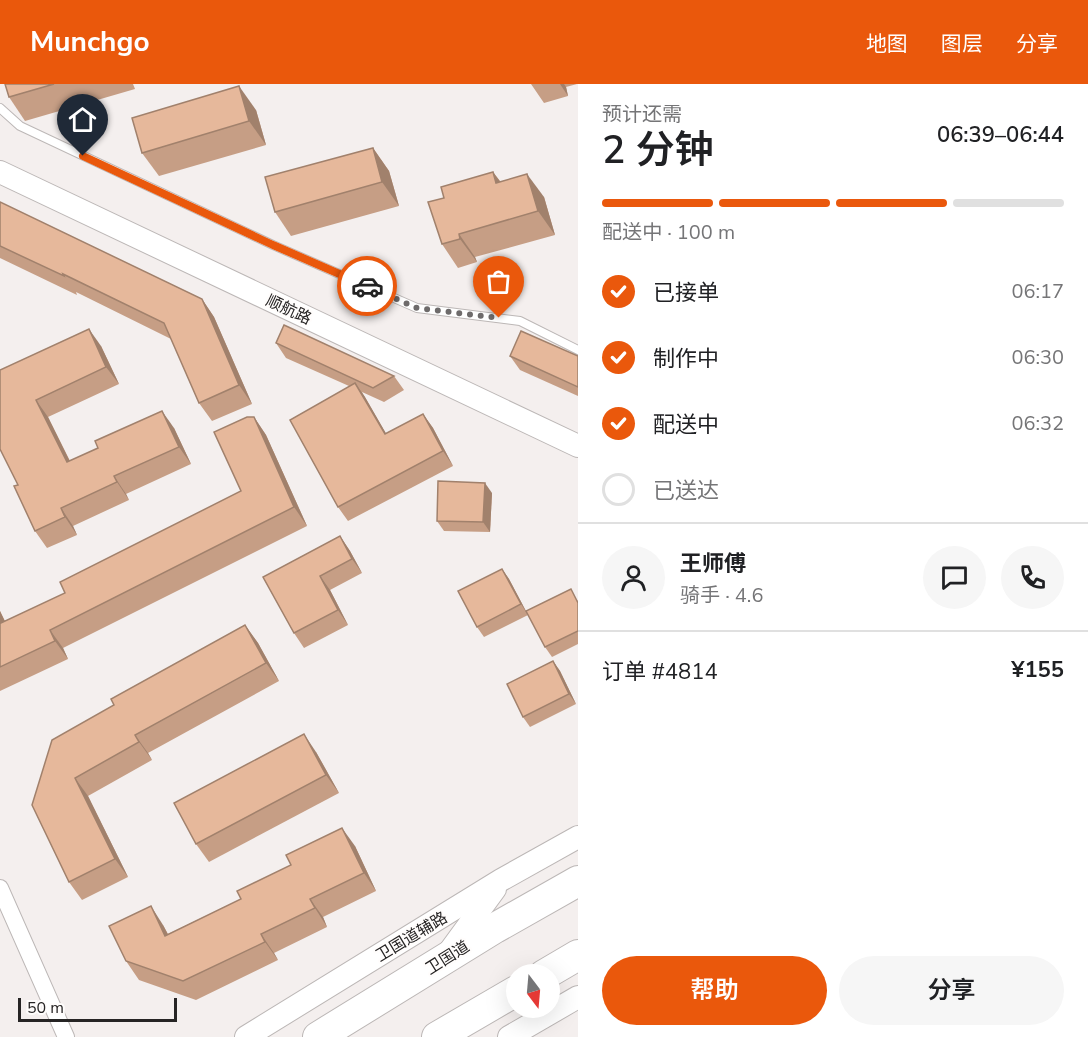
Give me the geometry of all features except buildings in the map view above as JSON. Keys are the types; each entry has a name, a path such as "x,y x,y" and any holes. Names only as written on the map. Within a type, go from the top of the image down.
{"highway":[{"name":"卫国道","path":"318,1037 446,957 578,881"},
{"path":"560,966 578,955"},
{"path":"437,1037 506,997"}],"street":[{"name":"顺航路","path":"0,172 578,446"},
{"name":"卫国道辅路","path":"246,1037 501,880 578,837"},
{"path":"446,957 501,880"},
{"path":"0,888 66,1037"},
{"path":"509,1037 578,997"}],"lane":[{"path":"0,108 20,126 273,245 417,308 520,321 578,350"}],"way so far":[{"path":"367,286 417,308 499,318"}],"route":[{"path":"83,156 273,245 367,286"}]}
